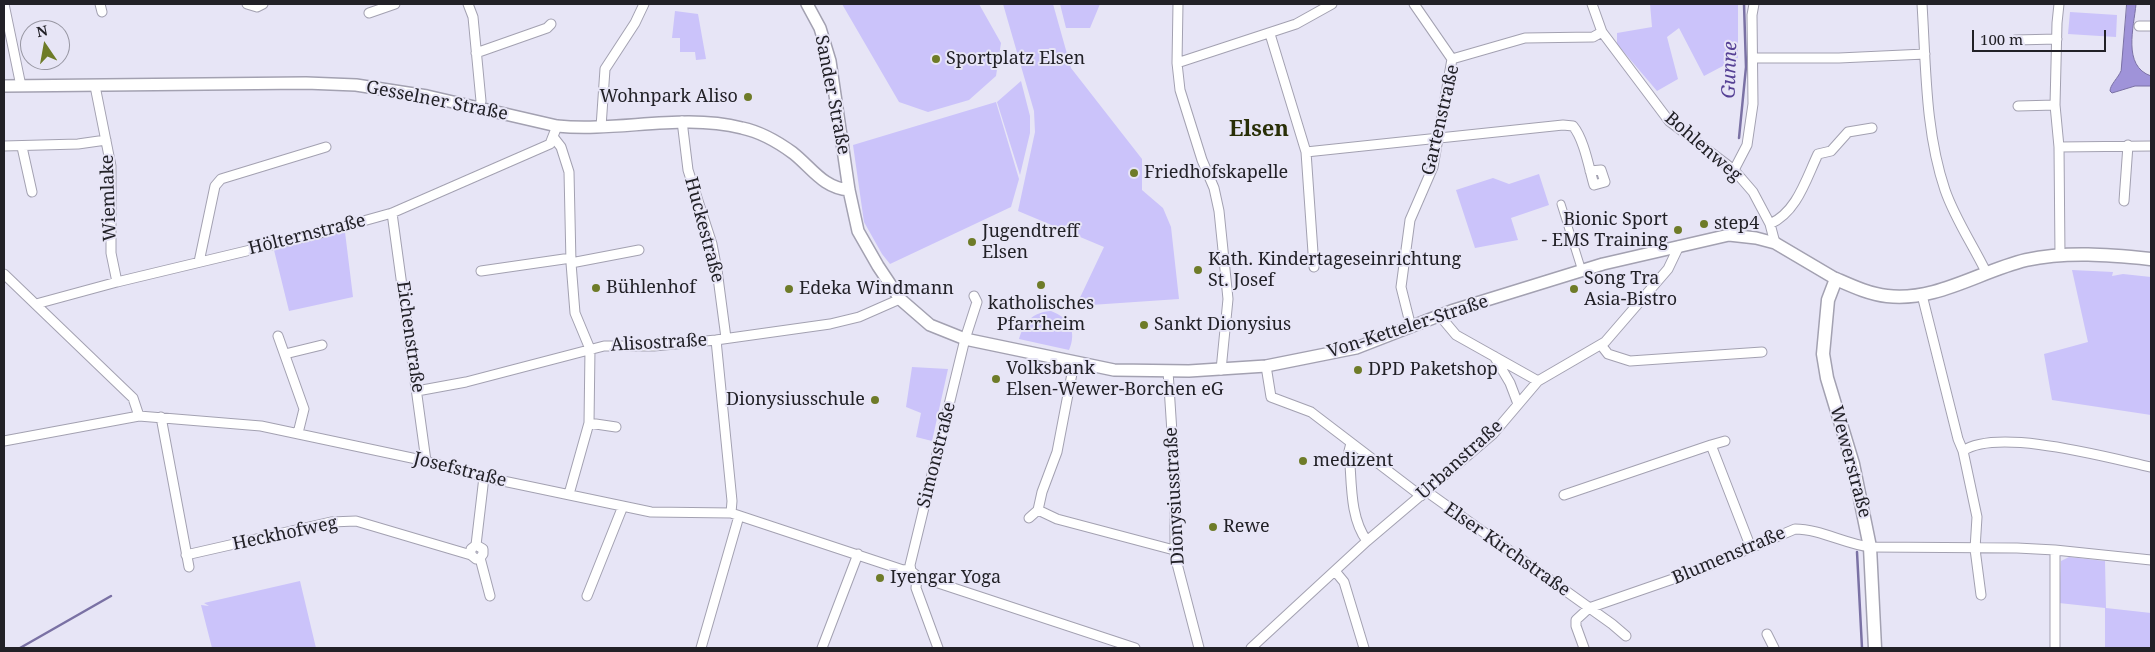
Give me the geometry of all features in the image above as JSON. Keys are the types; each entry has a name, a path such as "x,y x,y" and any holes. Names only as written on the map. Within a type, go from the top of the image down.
{"main road":[{"path":"1836,279 1859,289 1886,296 1922,295 1938,291 1986,272 2027,260 2060,255 2087,254 2151,259"},
{"name":"Wewerstraße","path":"1836,279 1828,300 1824,332 1824,369 1854,464 1870,547 1875,648"}],"street":[{"path":"4,4 21,86"},
{"path":"247,4 257,7 263,4"},
{"path":"365,4 370,16 395,4"},
{"path":"468,4 473,17 481,101 479,108"},
{"path":"601,127 605,69 635,23 644,4"},
{"name":"Sander Straße","path":"807,4 820,28 830,61 849,190"},
{"path":"1178,4 1177,63 1180,90 1202,160 1214,188 1219,211 1228,298 1221,370"},
{"path":"1177,63 1270,34 1296,24 1332,4"},
{"path":"1414,4 1452,59"},
{"name":"Bohlenweg","path":"1592,4 1602,32 1669,121 1734,170 1753,192 1770,224 1775,243"},
{"path":"1734,170 1747,145 1752,104 1752,15 1754,4"},
{"path":"1922,4 1929,106 1937,161 1957,218 1986,272"},
{"path":"2059,4 2055,105 2059,147 2060,255"},
{"path":"476,53 547,28 551,24"},
{"path":"2139,26 2151,26"},
{"name":"Gartenstraße","path":"1411,327 1400,287 1410,220 1433,167 1452,59 1525,38 1593,37 1602,32"},
{"path":"1270,34 1306,152 1314,267"},
{"path":"2015,40 2057,40"},
{"path":"1753,58 1839,58 1925,54"},
{"name":"Gesselner Straße","path":"4,86 306,83 356,85 427,96 479,108 556,132 682,121 728,125 778,142 794,154 822,181 836,188 849,190"},
{"name":"Wiemlake","path":"95,86 111,166 111,253 117,282"},
{"path":"2018,106 2055,105"},
{"name":"Huckestraße","path":"682,121 688,170 712,244 718,270 726,338"},
{"path":"1306,152 1563,125 1573,126 1578,132 1590,171"},
{"path":"1770,224 1780,220 1791,209 1818,154 1831,151 1848,132 1872,128"},
{"path":"556,132 569,172 571,261 576,313 590,350 588,423 570,494"},
{"name":"Hölternstraße","path":"36,304 117,282 313,235 392,213 550,144 556,132"},
{"path":"4,146 78,144 106,140"},
{"path":"2124,201 2128,145"},
{"path":"22,146 32,192"},
{"path":"2059,147 2151,146"},
{"path":"199,262 215,186 220,178 326,147"},
{"name":"Von-Ketteler-Straße","path":"849,190 858,231 878,266 900,299 930,325 965,338 1074,363 1114,370 1221,370 1266,366 1356,348 1440,316 1582,271 1729,235 1756,238 1775,243 1836,279"},
{"path":"1561,204 1582,271"},
{"name":"Eichenstraße","path":"392,213 426,461"},
{"name":"Urbanstraße","path":"1251,648 1367,541 1493,434 1538,380 1601,346 1668,269 1679,246"},
{"path":"481,271 571,261 639,250"},
{"path":"4,274 133,398 139,416"},
{"path":"1922,295 1958,439 1963,451 1977,517 1975,549 1981,595"},
{"path":"965,338 977,302 974,296"},
{"name":"Alisostraße","path":"417,391 466,382 604,346 654,346 716,340 840,322 859,317 900,299"},
{"path":"1440,316 1454,333 1538,380"},
{"path":"278,336 304,409 298,433"},
{"name":"Simonstraße","path":"938,648 916,588 913,572 965,338"},
{"path":"701,648 735,514 732,501 716,340"},
{"path":"285,354 322,345"},
{"path":"1601,346 1608,354 1630,361 1762,352"},
{"path":"1494,356 1510,383 1518,404"},
{"path":"1030,518 1038,510 1042,492 1056,452 1074,363"},
{"name":"Elser Kirchstraße","path":"1266,366 1271,397 1311,412 1351,443 1589,608 1626,636"},
{"name":"Dionysiusstraße","path":"1168,371 1175,479 1175,561 1199,648"},
{"name":"Josefstraße","path":"4,441 139,416 261,426 650,512 735,514 1136,648"},
{"path":"161,417 189,567"},
{"path":"588,423 616,428"},
{"path":"1564,495 1725,441"},
{"path":"1963,451 1968,448 1998,442 2030,443 2151,467"},
{"path":"1351,443 1349,451 1355,515 1360,532 1367,541"},
{"path":"1711,445 1751,548"},
{"path":"476,546 484,476"},
{"path":"588,596 623,506"},
{"path":"1038,510 1057,519 1174,550"},
{"name":"Heckhofweg","path":"186,555 331,522 356,521 471,555 476,559 480,558"},
{"name":"Blumenstraße","path":"1589,608 1689,574 1795,529 1807,530 1851,544 1870,547 2055,550 2151,560"},
{"path":"471,555 471,549 476,546"},
{"path":"476,546 483,549 483,554 480,558 490,596"},
{"path":"2055,550 2055,648"},
{"path":"822,648 858,554"},
{"path":"1335,571 1344,582 1364,648"},
{"name":"Elser Kirchstraße","path":"1584,648 1576,620 1589,608"},
{"path":"1767,634 1774,648"}],"shaded area":[{"name":"Sportplatz Elsen","path":"842,4 979,4 1001,43 996,76 969,100 928,112 899,102"},
{"path":"1003,4 1053,4 1071,68 1142,159 1142,190 1163,208 1171,227 1179,299 1076,306 1104,247 1018,211 1035,132 1034,111"},
{"path":"1060,4 1100,4 1090,28 1066,28"},
{"path":"1650,4 1738,4 1738,58 1704,76 1679,28 1667,37 1678,79 1657,91 1617,44 1617,33 1652,27"},
{"path":"2127,4 2136,4 2132,34 2133,55 2136,64 2142,71 2151,76 2151,86 2135,86 2112,93 2110,91 2111,86 2121,71"},
{"path":"675,11 698,14 706,59 696,60 695,52 680,52 680,38 672,38"},
{"path":"2070,12 2117,15 2116,37 2068,34"},
{"path":"1021,81 1030,116 1030,133 1020,175 997,102"},
{"name":"Sportplatz Elsen","path":"996,102 1019,179 1011,207 890,264 882,254 864,222 853,145"},
{"path":"1539,174 1549,205 1511,218 1518,240 1475,248 1456,190 1493,178 1509,184"},
{"path":"345,232 353,297 289,311 274,250"},
{"path":"2072,270 2113,272 2112,276 2123,274 2151,277 2151,415 2052,400 2044,354 2088,342"},
{"path":"1051,311 1058,314 1070,326 1072,337 1069,350 1019,339 1030,319 1039,313"},
{"path":"912,367 948,369 932,441 916,437 921,413 906,407"},
{"path":"2069,557 2105,561 2106,608 2151,613 2151,648 2105,648 2105,608 2059,603 2061,561"},
{"path":"300,581 316,648 212,648 201,605 209,606 204,603"}],"waterway":[{"name":"Gunne","path":"1739,138 1746,67 1744,4"},
{"path":"1857,552 1862,648"},
{"path":"20,648 111,596"}],"place":[{"name":"Sportplatz Elsen","path":"936,59"},
{"name":"Wohnpark Aliso","path":"748,97"},
{"name":"Friedhofskapelle","path":"1134,173"},
{"name":"step4","path":"1704,224"},
{"name":"Bionic Sport - EMS Training","path":"1678,230"},
{"name":"Jugendtreff Elsen","path":"972,242"},
{"name":"Kath. Kindertageseinrichtung St. Josef","path":"1198,270"},
{"name":"katholisches Pfarrheim","path":"1041,285"},
{"name":"Bühlenhof","path":"596,288"},
{"name":"Edeka Windmann","path":"789,289"},
{"name":"Song Tra Asia-Bistro","path":"1574,289"},
{"name":"Sankt Dionysius","path":"1144,325"},
{"name":"DPD Paketshop","path":"1358,370"},
{"name":"Volksbank Elsen-Wewer-Borchen eG","path":"996,379"},
{"name":"Dionysiusschule","path":"875,400"},
{"name":"medizent","path":"1303,461"},
{"name":"Rewe","path":"1213,527"},
{"name":"Iyengar Yoga","path":"880,578"}],"district":[{"name":"Elsen","path":"1259,130"}]}
